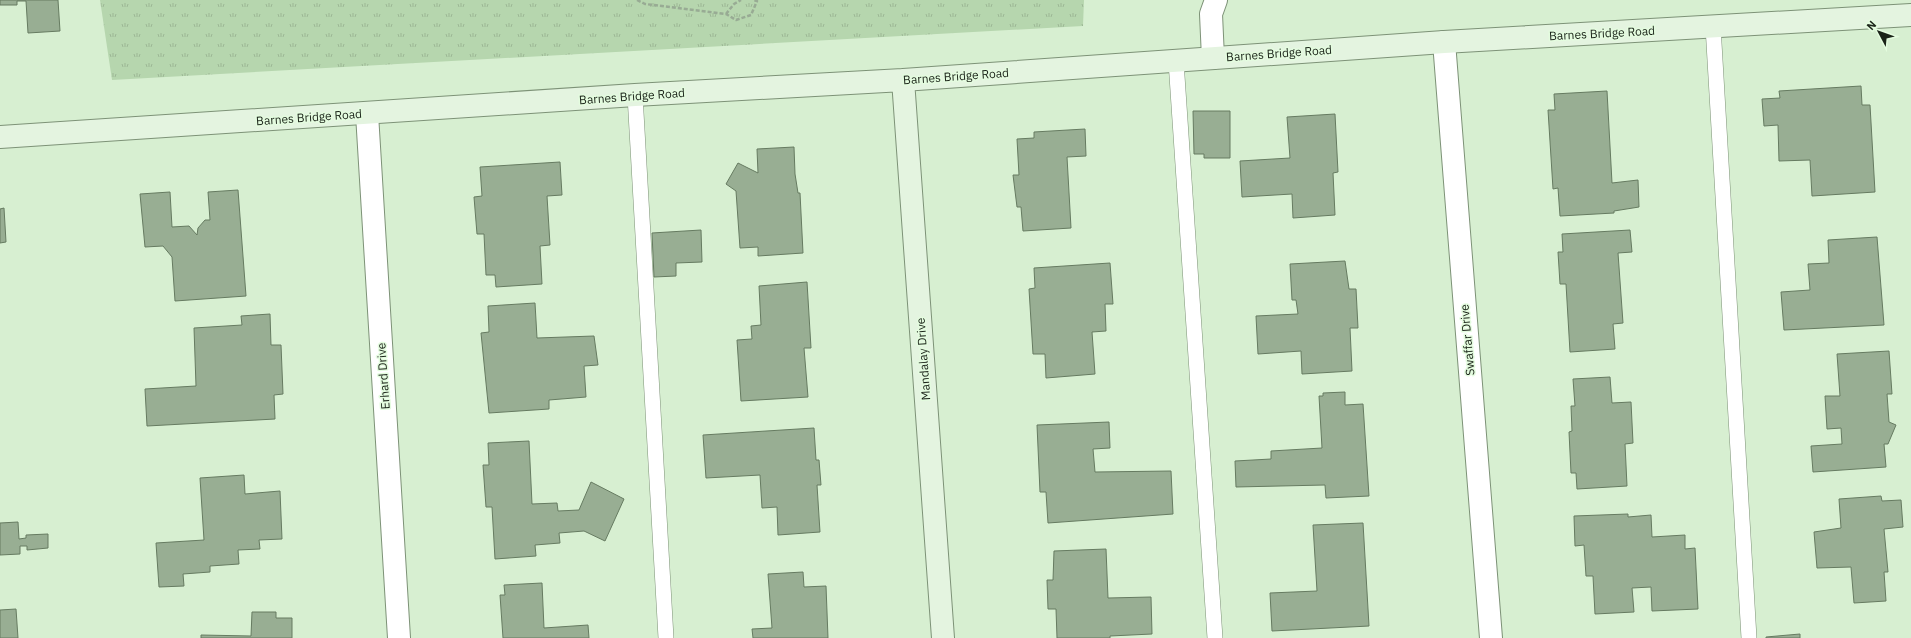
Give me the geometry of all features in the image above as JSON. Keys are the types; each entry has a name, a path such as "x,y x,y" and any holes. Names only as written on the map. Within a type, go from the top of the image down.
{"street":[{"path":"1213,58 1211,14 1216,0"},
{"name":"Barnes Bridge Road","path":"0,137 367,114 635,95 903,80 1444,42 1911,15"},
{"name":"Swaffar Drive","path":"1444,42 1491,638"},
{"name":"Mandalay Drive","path":"903,80 943,638"},
{"name":"Erhard Drive","path":"367,114 399,638"}],"lane":[{"path":"1713,26 1749,638"},
{"path":"1176,61 1215,638"},
{"path":"635,95 666,638"}],"path":[{"path":"637,0 645,4 726,14 736,20 751,15 757,1 753,0"},
{"path":"726,14 734,4 741,0"}],"green space":[{"path":"100,0 1084,0 1083,26 112,80"}],"building":[{"path":"0,0 58,0 60,31 28,33 26,1 17,1 17,5 0,5"},
{"path":"1861,86 1862,105 1870,105 1875,192 1812,196 1810,160 1779,161 1778,125 1764,126 1762,99 1780,98 1779,91"},
{"path":"1607,91 1612,183 1638,180 1639,207 1614,211 1614,213 1560,216 1558,188 1553,189 1548,110 1555,110 1554,94"},
{"path":"1193,111 1230,111 1230,158 1204,158 1204,154 1194,154"},
{"path":"1335,114 1338,172 1333,173 1335,215 1293,218 1292,194 1242,197 1240,161 1290,158 1287,117"},
{"path":"1085,129 1086,156 1067,157 1071,228 1023,231 1021,207 1017,207 1013,175 1019,175 1017,139 1034,138 1034,132"},
{"path":"794,147 795,174 798,193 800,193 803,253 758,256 758,247 740,248 736,191 726,184 738,163 758,173 757,149"},
{"path":"560,162 562,195 547,196 550,245 540,246 542,284 496,287 495,275 486,275 484,234 477,234 474,197 482,196 480,167"},
{"path":"238,190 246,296 175,301 172,257 163,246 145,247 140,194 170,192 172,227 189,226 197,235 198,228 205,220 210,220 208,192"},
{"path":"4,208 6,242 0,243 0,209"},
{"path":"701,230 702,262 676,263 676,276 654,277 652,233"},
{"path":"1630,230 1632,252 1618,253 1623,323 1613,324 1615,349 1570,352 1566,284 1560,284 1558,252 1563,252 1562,234"},
{"path":"1877,237 1884,325 1784,330 1781,292 1810,290 1808,264 1829,263 1828,240"},
{"path":"1345,261 1349,289 1356,289 1358,328 1350,328 1352,371 1302,374 1301,351 1258,354 1256,316 1298,314 1296,300 1292,300 1290,264"},
{"path":"1110,263 1113,304 1105,304 1106,331 1092,332 1095,374 1046,378 1045,354 1033,354 1029,289 1035,288 1034,268"},
{"path":"807,282 811,348 804,348 808,397 741,401 737,340 752,339 751,326 761,325 759,286"},
{"path":"535,303 537,338 594,336 598,365 584,366 586,397 549,400 549,409 489,413 481,333 489,332 488,306"},
{"path":"270,314 271,345 281,345 283,394 274,395 275,419 147,426 145,389 196,386 194,328 242,325 241,316"},
{"path":"1889,351 1892,394 1887,394 1889,422 1896,425 1888,444 1884,444 1886,467 1813,472 1811,446 1842,444 1841,428 1827,429 1825,396 1840,396 1837,354"},
{"path":"1610,377 1612,403 1631,402 1633,443 1625,444 1627,486 1577,489 1576,473 1571,473 1569,432 1572,431 1571,406 1575,406 1573,379"},
{"path":"1345,392 1345,405 1363,404 1369,496 1326,498 1325,485 1236,487 1235,461 1271,459 1271,451 1322,448 1319,396 1323,396 1323,393"},
{"path":"1109,422 1110,448 1093,449 1095,472 1171,471 1173,514 1048,523 1046,492 1040,492 1037,425"},
{"path":"814,428 816,460 819,460 821,485 817,485 820,532 778,535 777,507 762,508 760,475 706,478 703,435"},
{"path":"529,441 532,504 557,503 558,511 579,510 591,482 624,499 605,541 584,531 559,533 560,543 535,545 536,556 495,559 492,507 486,507 483,465 489,465 488,443"},
{"path":"244,475 245,494 280,491 282,539 259,540 260,549 238,550 239,564 210,566 210,572 183,574 184,586 159,587 156,543 204,540 200,478"},
{"path":"1881,496 1882,501 1901,500 1903,527 1884,529 1888,572 1884,572 1886,601 1854,603 1851,567 1817,568 1814,532 1841,528 1839,499"},
{"path":"1628,514 1628,517 1651,515 1652,537 1685,535 1685,549 1695,548 1698,609 1652,611 1651,587 1632,588 1634,612 1595,614 1593,576 1586,576 1584,545 1575,546 1574,516"},
{"path":"18,522 19,539 26,538 26,535 48,534 48,548 27,550 27,546 20,546 20,554 0,555 0,523"},
{"path":"1363,523 1369,626 1272,631 1270,593 1317,591 1313,525"},
{"path":"1106,549 1108,598 1151,597 1152,634 1110,636 1110,638 1057,638 1056,609 1048,609 1047,580 1053,580 1054,551"},
{"path":"803,572 804,587 826,586 828,638 753,638 752,629 772,628 768,574"},
{"path":"542,583 544,628 588,625 589,638 503,638 500,595 505,595 504,585"},
{"path":"16,609 18,638 0,638 0,610"},
{"path":"252,612 276,612 276,618 292,618 292,638 201,638 201,635 251,636"},
{"path":"1800,634 1800,638 1766,638 1766,637"}]}
